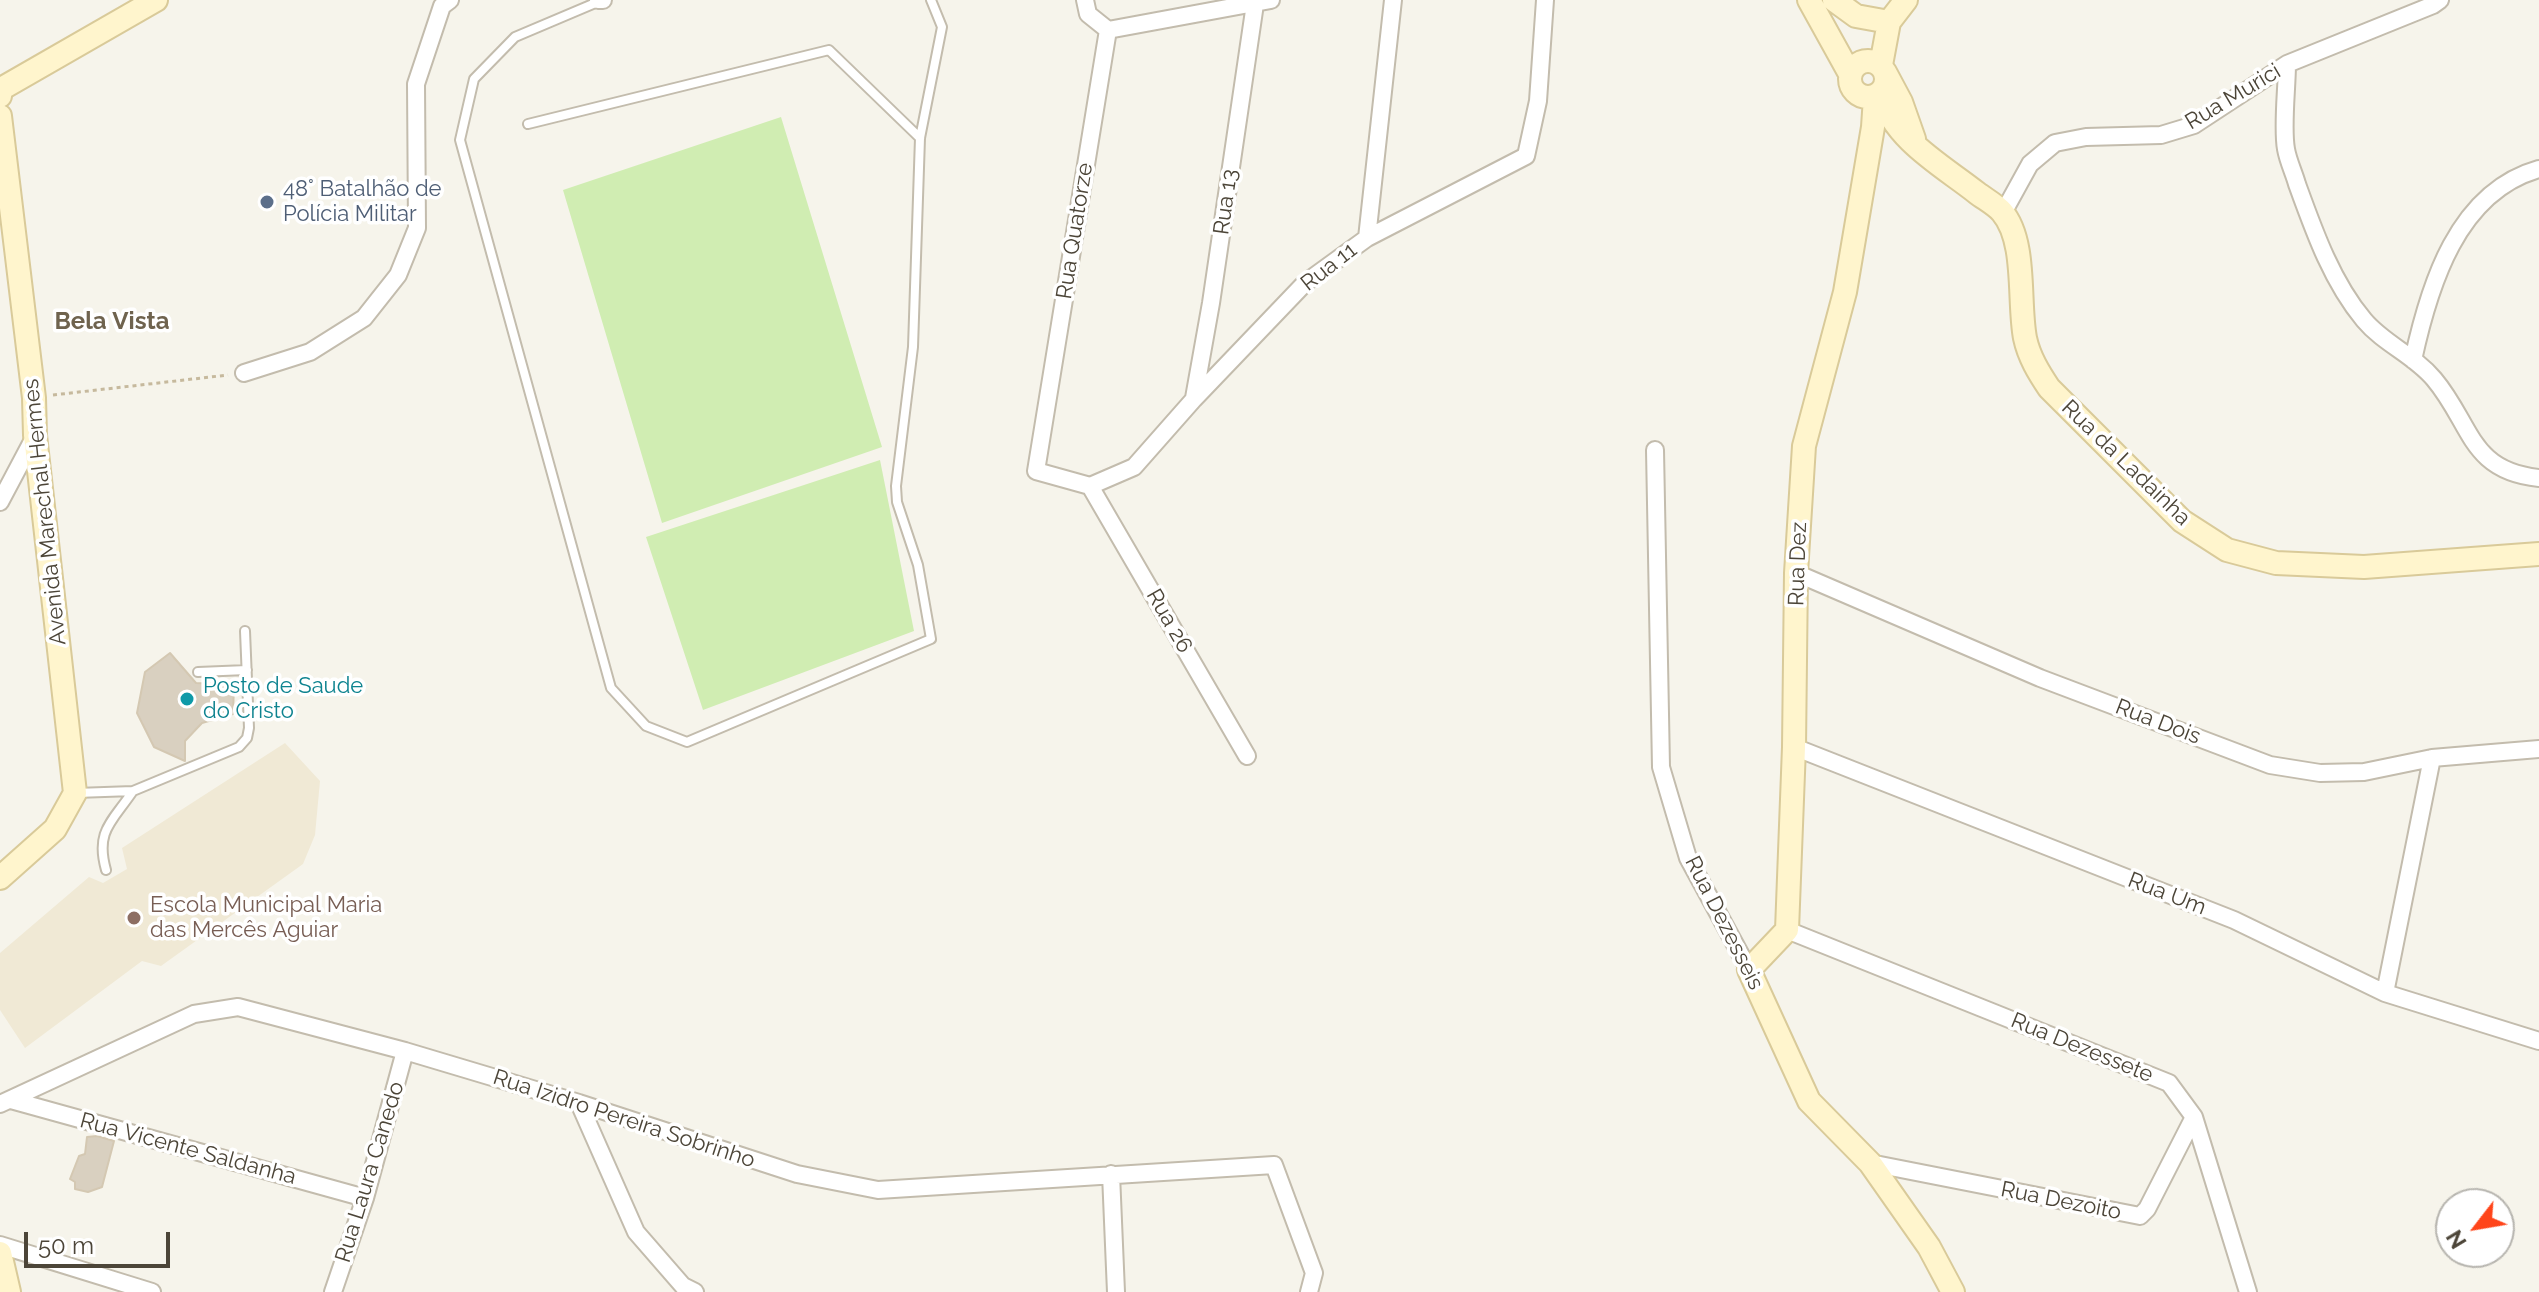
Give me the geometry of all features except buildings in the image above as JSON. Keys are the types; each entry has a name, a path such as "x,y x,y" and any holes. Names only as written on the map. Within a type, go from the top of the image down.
{"street":[{"path":"0,96 0,89 156,0"},
{"path":"244,373 310,352 364,318 398,275 417,228 416,84 442,6 450,0"},
{"path":"1071,0 1087,7 1108,30 1263,2"},
{"path":"1367,238 1393,0"},
{"name":"Rua 11","path":"1090,486 1134,467 1305,283 1367,238 1526,156 1538,101 1545,0"},
{"path":"1809,0 1850,74 1853,90 1872,95 1898,130 1917,148 2003,213"},
{"path":"1834,0 1856,16 1889,22"},
{"path":"1872,95 1887,79 1883,68 1889,22 1906,0"},
{"name":"Rua Murici","path":"2003,213 2030,164 2055,143 2086,137 2161,135 2194,125 2287,64 2440,0"},
{"name":"Rua 13","path":"1194,399 1263,2"},
{"name":"Rua Quatorze","path":"1090,486 1036,471 1108,30"},
{"path":"1850,74 1863,61 1871,60 1883,68 1901,102 1917,148"},
{"path":"2287,64 2285,149 2315,235 2348,298 2385,341 2433,377 2451,401 2476,446 2491,462 2509,473 2539,478"},
{"name":"Rua Dez","path":"1787,930 1796,573 1804,446 1845,292 1869,151 1872,95"},
{"name":"Avenida Marechal Hermes","path":"0,116 34,398 35,435 75,793"},
{"path":"2413,360 2435,277 2457,235 2481,204 2502,186 2539,169"},
{"name":"Rua da Ladainha","path":"2003,213 2016,241 2025,339 2041,377 2182,521 2215,543 2227,550 2276,563 2364,567 2539,554"},
{"path":"0,502 35,435"},
{"name":"Rua Dezesseis","path":"1655,450 1661,767 1688,858 1749,970 1809,1101 1870,1163 1929,1247 1953,1292"},
{"name":"Rua 26","path":"1090,486 1247,756"},
{"name":"Rua Dois","path":"1796,573 2040,678 2270,765 2320,773 2364,772 2432,758 2539,749"},
{"name":"Rua Um","path":"1794,747 2234,920 2385,993 2539,1041"},
{"path":"2385,993 2432,758"},
{"path":"0,878 55,829 75,793"},
{"path":"1749,970 1787,930"},
{"name":"Rua Dezessete","path":"1787,930 2169,1083 2194,1117 2248,1292"},
{"name":"Rua Izidro Pereira Sobrinho","path":"6,1102 194,1014 238,1007 405,1051 579,1103 797,1174 878,1190 1274,1165 1314,1273 1309,1292"},
{"name":"Rua Laura Canedo","path":"333,1292 365,1198 405,1051"},
{"name":"Rua Vicente Saldanha","path":"6,1102 365,1198"},
{"path":"579,1103 636,1232 683,1286 695,1292"},
{"name":"Rua Dezoito","path":"1870,1163 2140,1216 2147,1209 2194,1117"},
{"path":"1111,1174 1116,1292"},
{"path":"0,1245 152,1292"},
{"path":"0,1253 9,1292"}],"lane":[{"path":"601,0 515,37 474,79 460,140 611,688 646,726 687,742 931,639 918,565 897,502 896,486 913,347 920,138 942,27 931,0"},
{"path":"528,124 829,50 920,138"},
{"path":"75,793 133,791 239,747 247,738 249,728 245,631"},
{"path":"198,672 247,670"},
{"path":"106,870 100,849 102,837 133,791"}],"path":[{"path":"34,398 244,373"}],"shaded area":[{"name":"Escola Municipal Maria das Mercês Aguiar","path":"285,743 320,781 315,835 303,864 161,966 142,961 25,1048 0,1010 0,953 89,877 103,883 127,869 122,848"}],"green space":[{"path":"781,117 882,447 662,523 563,190"},
{"path":"880,460 914,631 703,710 646,537"}],"place":[{"name":"48° Batalhão de Polícia Militar","path":"267,202"},
{"name":"Posto de Saude do Cristo","path":"187,699"},
{"name":"Escola Municipal Maria das Mercês Aguiar","path":"134,918"}],"district":[{"name":"Bela Vista","path":"112,322"}]}
